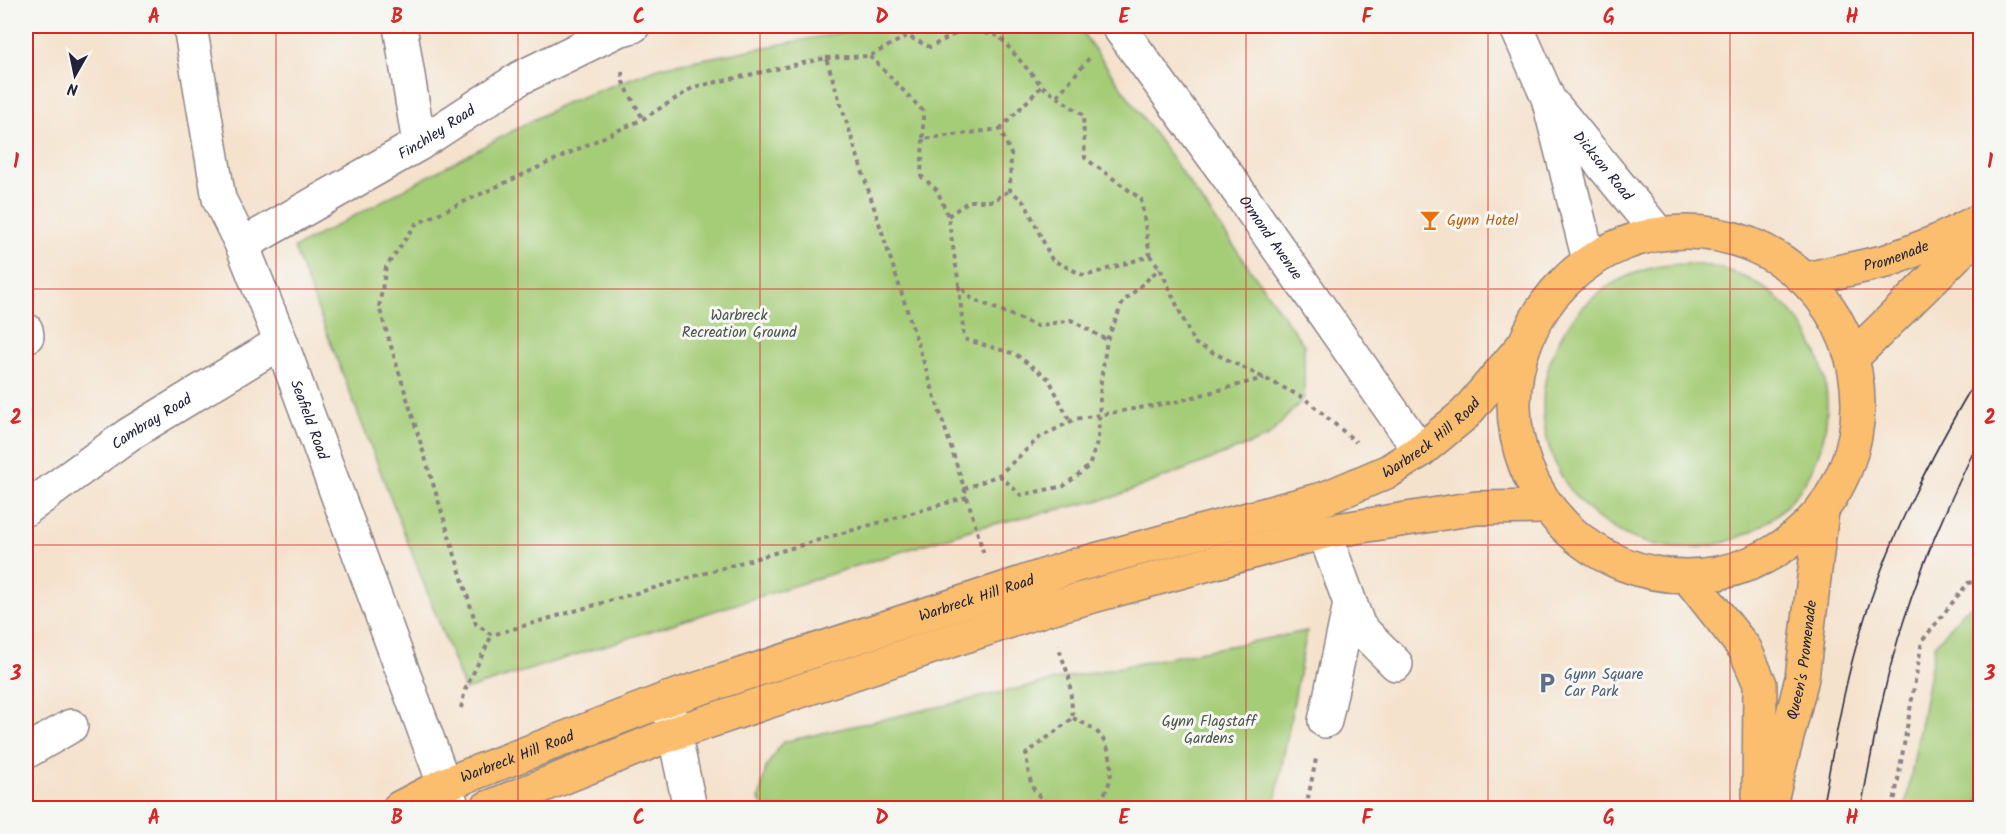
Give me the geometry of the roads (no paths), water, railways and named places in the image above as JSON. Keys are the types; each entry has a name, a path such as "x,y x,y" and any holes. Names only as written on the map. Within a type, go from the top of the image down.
{"main road":[{"path":"1698,231 1737,239 1774,255 1806,279 1833,313 1852,357 1859,409 1850,461 1822,511 1785,546 1739,569 1688,577 1648,573 1609,559 1574,536 1546,507 1524,466 1513,420 1514,383 1522,347 1549,298 1589,260 1622,243 1658,233 1698,231"},
{"name":"Promenade","path":"1806,279 1887,261 1938,241 1977,237"},
{"name":"Promenade","path":"1852,357 1977,237"},
{"name":"Warbreck Hill Road","path":"399,808 448,797 667,699 1077,565 1326,498 1389,471 1420,451 1465,414 1522,347"},
{"path":"487,808 674,733 1046,609 1324,532 1476,508 1546,507"},
{"name":"Queen's Promenade","path":"1769,808 1802,678 1822,511"},
{"name":"Queen's Promenade","path":"1688,577 1745,650 1760,684 1759,808"}],"street":[{"name":"Seafield Road","path":"190,26 219,199 242,245 281,342 448,797"},
{"path":"400,26 419,144"},
{"name":"Ormond Avenue","path":"1118,26 1233,184 1420,451"},
{"name":"Dickson Road","path":"1516,26 1548,98 1589,260"},
{"name":"Finchley Road","path":"242,245 419,144 520,78 623,27"},
{"name":"Dickson Road","path":"1548,98 1658,233"},
{"name":"Cambray Road","path":"26,509 128,435 281,342"},
{"path":"1324,532 1359,627 1396,664"},
{"path":"1324,721 1350,604"},
{"path":"667,699 690,808"},
{"path":"26,752 71,726"}],"tram line":[{"path":"1822,808 1849,674 1872,596 1898,530 1928,466 1980,373"},
{"path":"1861,808 1885,690 1904,620 1920,573 1980,438"}],"place":[{"name":"Gynn Hotel","path":"1430,220"},
{"name":"Gynn Square Car Park","path":"1547,683"}],"park label":[{"name":"Warbreck Recreation Ground","path":"739,324"},
{"name":"Gynn Flagstaff Gardens","path":"1209,730"}]}
